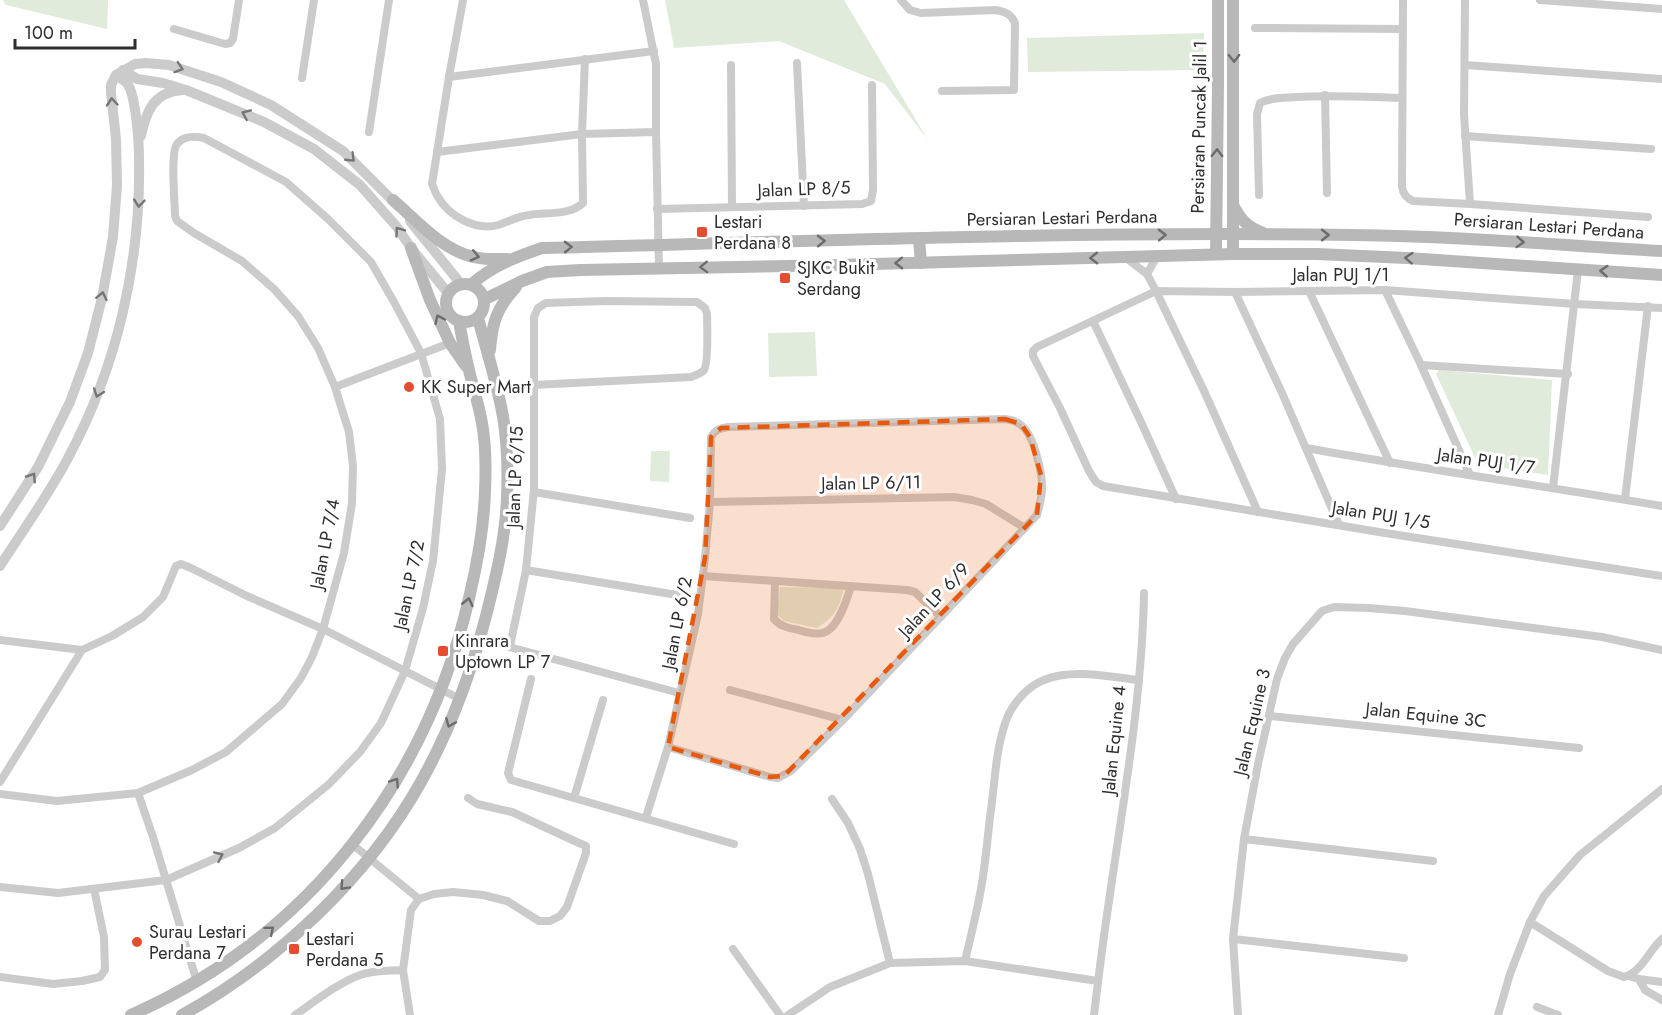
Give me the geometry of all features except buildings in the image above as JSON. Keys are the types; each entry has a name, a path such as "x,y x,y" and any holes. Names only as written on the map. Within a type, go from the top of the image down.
{"main road":[{"name":"Persiaran Puncak Jalil 1","path":"1216,254 1218,0"},
{"name":"Persiaran Puncak Jalil 1","path":"1233,0 1233,254"},
{"path":"393,200 434,237 458,251 473,257 511,259"},
{"path":"1232,204 1240,218 1250,228 1267,234"},
{"path":"1188,234 1205,224 1215,212"},
{"name":"Persiaran Lestari Perdana","path":"466,284 511,259 542,248 1267,234 1450,238 1662,251"},
{"path":"919,239 921,263"},
{"path":"411,248 430,300 450,343 469,370"},
{"path":"485,299 547,272 1216,254 1317,254 1407,258 1662,275"},
{"path":"489,360 495,319 504,299 522,281"},
{"path":"466,284 480,290 485,299 484,309 478,318 469,322 459,321 447,310 448,293 454,287 466,284"},
{"path":"182,1015 213,998 263,963 315,917 369,858 421,781 460,699 480,639 499,565 506,524 504,424 478,318"},
{"path":"131,1015 197,982 251,945 292,911 352,844 404,769 425,727 441,689 462,627 477,561 483,516 485,472 482,424 459,321"}],"street":[{"path":"174,29 225,44 230,43 233,39 239,0"},
{"path":"302,78 314,0"},
{"path":"369,132 389,0"},
{"path":"463,0 432,183 438,197 461,219 483,227 496,226 528,215 559,213 582,205 584,201 582,134 585,59"},
{"path":"643,0 656,64 659,269"},
{"path":"901,0 910,10 921,13 996,10 1006,12 1013,17 1015,23 1014,90 942,91"},
{"path":"1403,0 1401,187 1407,198 1413,201 1648,217"},
{"path":"1465,0 1464,99 1470,204"},
{"path":"1540,0 1662,9"},
{"path":"1255,28 1403,29"},
{"path":"449,77 654,51"},
{"path":"797,63 804,206"},
{"path":"0,526 38,467 70,402 88,353 102,298 113,237 117,185 111,85 119,72 135,64 169,65 221,82 271,105 298,121 343,151 393,200 466,284"},
{"path":"731,65 732,207"},
{"path":"1466,65 1662,79"},
{"path":"119,72 137,79 164,83 186,90 264,122 314,149 360,185 397,227 448,293"},
{"path":"0,566 43,502 69,457 95,401 114,349 128,294 140,195 139,145 132,93 119,72"},
{"name":"Jalan LP 8/5","path":"657,209 862,204 871,201 873,190 872,84"},
{"path":"139,145 146,117 154,103 164,94 186,90"},
{"path":"1259,195 1257,114 1260,104 1266,100 1278,98 1325,95 1402,98"},
{"path":"1325,95 1327,193"},
{"path":"437,152 582,134 656,132"},
{"path":"1465,136 1651,149"},
{"name":"Jalan LP 7/2","path":"0,887 58,893 166,880 268,833 328,785 360,753 381,723 405,671 423,608 434,561 442,469 440,419 421,353 370,262 295,188 250,161 204,138 191,137 178,143"},
{"name":"Jalan LP 7/4","path":"0,794 57,801 138,793 218,756 282,704 301,678 323,629 344,553 352,503 353,466 350,432 336,387 318,348 298,316 274,290 242,261 177,221 173,169 174,152 178,143"},
{"path":"1147,274 1157,256"},
{"path":"1125,257 1147,274 1156,291 1258,512"},
{"path":"1553,488 1568,374 1578,270"},
{"path":"1385,290 1470,475"},
{"name":"Jalan PUJ 1/1","path":"1096,482 1033,356 1033,351 1037,347 1156,291 1385,290 1662,308"},
{"path":"1309,291 1390,463"},
{"path":"1235,292 1339,525"},
{"name":"Jalan LP 6/15","path":"510,646 526,570 534,492 534,385 534,317 538,308 546,303 691,302 701,304 705,308 707,314 706,364 702,372 697,375 534,385"},
{"path":"1625,499 1648,306"},
{"path":"1093,321 1176,499"},
{"path":"336,387 450,343"},
{"path":"1421,365 1568,374"},
{"name":"Jalan LP 6/2","path":"646,817 668,747 698,614 710,502 711,437 715,431 728,427 1005,419"},
{"name":"Jalan LP 6/9","path":"668,747 770,777 778,778 791,771 843,720 1037,515 1041,503 1041,475 1030,437 1021,424 1005,419"},
{"name":"Jalan PUJ 1/7","path":"1306,448 1662,506"},
{"name":"Jalan PUJ 1/5","path":"1096,482 1103,486 1176,499 1662,576"},
{"path":"534,492 690,518"},
{"name":"Jalan LP 6/11","path":"710,502 954,498 986,504 1025,528"},
{"path":"0,640 82,650 112,636 143,617 163,597 176,566 182,564 247,596 323,629 460,699"},
{"path":"526,570 677,595"},
{"path":"703,576 907,590 915,592 941,617"},
{"path":"775,582 774,619 779,625 814,633 823,633 834,625 851,586"},
{"path":"1139,680 1144,593"},
{"name":"Jalan Equine 3","path":"1238,1015 1233,939 1244,839 1269,716 1277,679 1285,658 1293,644 1322,611 1334,608 1368,608 1404,611 1602,637 1662,650"},
{"path":"480,639 680,693"},
{"path":"0,782 82,650"},
{"name":"Jalan Equine 4","path":"965,961 980,893 999,751 1007,719 1013,706 1033,687 1044,680 1058,676 1073,674 1139,680 1130,764 1106,916 1094,1015"},
{"path":"531,679 508,769 508,777 514,781 734,844"},
{"path":"730,690 843,720"},
{"path":"574,798 603,700"},
{"name":"Jalan Equine 3C","path":"1269,716 1579,748"},
{"path":"1498,1015 1510,974 1530,922 1544,896 1580,855 1662,789"},
{"path":"138,793 197,982"},
{"path":"410,1012 403,970 411,910 419,899 434,894 453,892 483,895 507,901 539,921 550,921 560,916 567,907 586,853 586,846 512,812 477,804 468,798"},
{"path":"832,799 860,849 890,963"},
{"path":"1244,839 1433,861"},
{"path":"352,844 419,899"},
{"path":"0,977 53,984 100,977 105,970 104,937 94,890"},
{"path":"1530,922 1608,971 1624,977 1662,982"},
{"path":"1233,939 1404,958"},
{"path":"1628,976 1640,968 1662,939"},
{"path":"733,949 780,1015"},
{"path":"788,1015 830,987 890,963 965,961 1098,981"},
{"path":"295,1015 328,992 361,974 403,970"},
{"path":"1639,979 1646,990 1662,1000"},
{"path":"1537,1007 1558,1015"}],"highlighted area":[{"path":"1005,419 1021,424 1030,437 1041,475 1037,515 784,776 770,777 668,747 705,558 711,437 721,428"}],"green space":[{"path":"3,0 108,0 107,29 6,5"},
{"path":"665,0 844,0 928,140 885,84 779,41 674,48"},
{"path":"1204,33 1203,70 1028,72 1027,38"},
{"path":"815,332 817,376 769,377 768,333"},
{"path":"1439,370 1552,380 1548,475 1478,464 1436,374"},
{"path":"651,451 670,451 669,482 650,481"},
{"path":"780,587 844,588 835,611 817,628 784,621 777,614"}],"place":[{"name":"Lestari Perdana 8","path":"702,232"},
{"name":"SJKC Bukit Serdang","path":"785,278"},
{"name":"KK Super Mart","path":"409,387"},
{"name":"Kinrara Uptown LP 7","path":"443,651"},
{"name":"Surau Lestari Perdana 7","path":"137,942"},
{"name":"Lestari Perdana 5","path":"294,949"}]}
